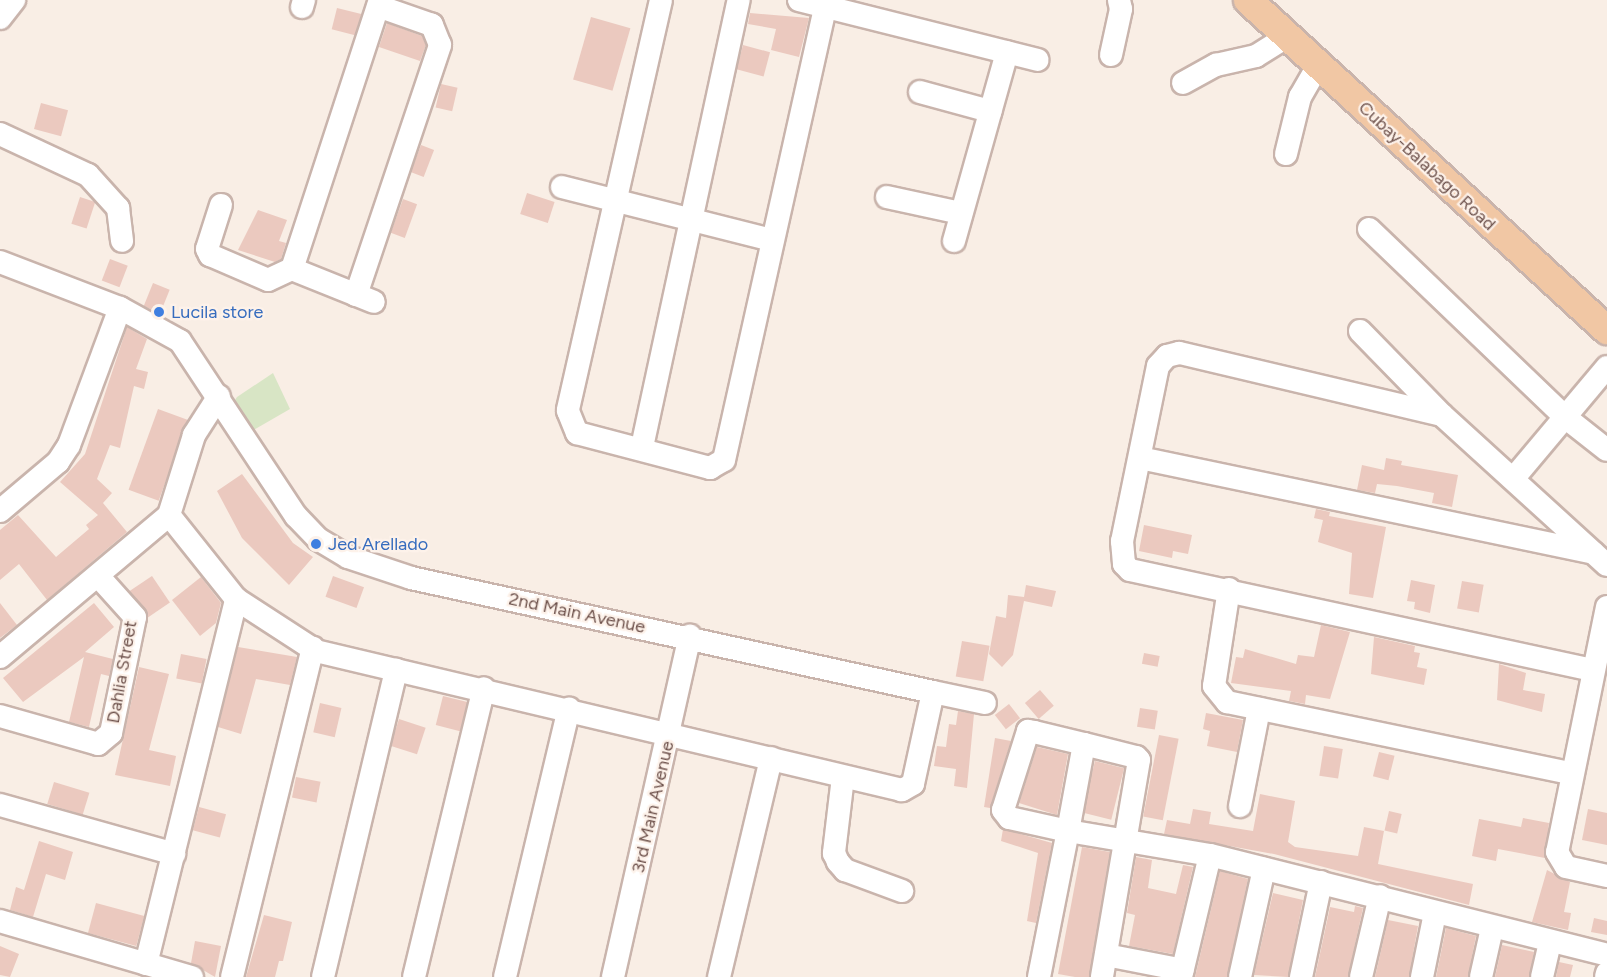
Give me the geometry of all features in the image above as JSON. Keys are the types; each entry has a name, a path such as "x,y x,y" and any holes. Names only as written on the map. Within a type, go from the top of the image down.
{"main road":[{"name":"Cubay-Balabago Road","path":"1248,0 1607,330"}],"street":[{"path":"0,18 14,0"},
{"path":"661,0 618,202 568,411 578,433 642,447 710,468 724,460 771,240 826,4"},
{"path":"642,447 739,0"},
{"path":"799,0 826,4 1038,60"},
{"path":"1111,55 1121,9 1119,0"},
{"path":"221,205 207,249 210,255 268,280 292,269 365,298 440,45 432,25 379,3 292,269"},
{"path":"1183,83 1216,65 1256,56 1286,37"},
{"path":"954,241 1007,52"},
{"path":"1286,154 1300,97 1319,64"},
{"path":"920,92 990,111"},
{"path":"0,134 88,175 118,208 122,241"},
{"path":"562,187 771,240"},
{"path":"887,197 961,213"},
{"path":"1369,229 1565,417 1607,450"},
{"name":"2nd Main Avenue","path":"0,262 120,308 180,340 296,516 318,539 348,557 411,578 690,636 985,703"},
{"path":"0,511 58,462 69,445 120,308"},
{"path":"1360,331 1442,415 1600,559"},
{"path":"1442,415 1179,353 1167,356 1158,366 1121,547 1124,564 1130,570 1229,589 1592,670"},
{"path":"1513,479 1607,367"},
{"path":"0,657 99,578 169,515 194,435 219,396"},
{"path":"1140,458 1600,559"},
{"path":"169,515 236,599 312,648 670,733 843,777 902,790 913,784 933,692"},
{"name":"Dahlia Street","path":"0,716 98,744 111,733 135,617 99,578"},
{"path":"1229,589 1214,686 1227,702 1571,772"},
{"path":"146,964 236,599"},
{"path":"1607,607 1592,670 1558,843 1560,860 1566,867 1607,876"},
{"name":"3rd Main Avenue","path":"613,977 670,733 690,636"},
{"path":"232,977 312,648"},
{"path":"323,977 396,669"},
{"path":"414,977 484,688"},
{"path":"505,977 569,709"},
{"path":"1240,806 1259,709"},
{"path":"1210,855 1182,973 1104,966 1126,842 1139,760 1028,731 1003,810 1009,818 1126,842 1210,855 1380,896 1492,928 1607,955"},
{"path":"1040,977 1084,744"},
{"path":"718,977 771,758"},
{"path":"843,777 834,853 838,862 845,870 902,891"},
{"path":"0,805 174,854"},
{"path":"1240,977 1264,869"},
{"path":"1301,977 1321,882"},
{"path":"1362,977 1380,896"},
{"path":"1422,977 1435,913"},
{"path":"0,921 192,977"},
{"path":"1481,977 1492,928"},
{"path":"1542,977 1550,942"}],"green space":[{"path":"273,373 290,409 245,435 229,409 237,397"}],"building":[{"path":"337,8 361,14 356,35 332,29"},
{"path":"750,13 809,18 799,57 771,50 776,29 748,24"},
{"path":"591,17 630,28 612,91 573,79"},
{"path":"387,23 422,36 426,45 420,61 379,47"},
{"path":"743,45 770,52 764,76 737,69"},
{"path":"441,84 458,88 452,111 436,107"},
{"path":"41,103 68,110 61,136 34,129"},
{"path":"421,145 434,150 424,177 411,172"},
{"path":"527,193 555,202 548,223 520,214"},
{"path":"80,197 95,202 87,229 71,224"},
{"path":"403,199 417,204 405,238 391,233"},
{"path":"258,210 287,220 279,241 286,243 281,259 275,262 238,250"},
{"path":"110,259 128,266 119,287 102,280"},
{"path":"153,283 170,290 160,313 144,306"},
{"path":"127,327 147,339 136,369 148,372 144,389 134,386 120,448 110,445 97,479 112,493 103,503 127,532 47,600 19,564 0,580 0,530 18,515 56,557 89,529 86,525 98,515 60,482 85,454"},
{"path":"158,409 188,420 159,501 129,490"},
{"path":"1386,458 1402,461 1401,465 1458,475 1452,507 1432,503 1434,493 1397,486 1377,484 1375,493 1357,490 1362,465 1384,470"},
{"path":"242,474 293,543 313,557 289,585 242,538 217,491"},
{"path":"1316,509 1330,512 1329,516 1386,527 1373,598 1349,594 1352,553 1318,542 1323,520 1314,518"},
{"path":"1144,525 1192,535 1188,554 1173,551 1172,558 1139,551"},
{"path":"152,576 170,603 148,618 130,591"},
{"path":"333,576 364,587 356,608 325,597"},
{"path":"201,577 221,603 216,623 200,636 172,600"},
{"path":"1411,580 1435,585 1430,613 1414,609 1415,602 1407,601"},
{"path":"1462,581 1484,585 1479,612 1457,609"},
{"path":"1026,585 1056,591 1052,607 1024,601 1013,655 1002,667 989,654 996,616 1006,618 1008,595 1024,597"},
{"path":"0,603 17,625 0,638"},
{"path":"94,603 114,627 85,652 113,659 109,676 101,674 89,727 69,722 84,657 23,702 3,678"},
{"path":"1321,625 1350,632 1330,699 1306,695 1305,704 1289,701 1291,691 1231,683 1236,657 1243,658 1245,649 1296,664 1298,655 1314,657"},
{"path":"1374,637 1415,646 1414,652 1420,653 1417,667 1427,669 1424,685 1371,674"},
{"path":"962,641 990,646 983,681 956,676"},
{"path":"238,647 297,657 290,685 256,679 241,734 218,727"},
{"path":"1144,653 1160,656 1158,667 1142,664"},
{"path":"181,654 207,659 202,684 176,679"},
{"path":"1499,664 1526,673 1523,690 1545,694 1542,712 1497,700"},
{"path":"139,667 169,674 149,750 176,756 170,786 115,775"},
{"path":"1040,690 1054,706 1039,719 1025,703"},
{"path":"443,696 467,702 460,731 436,725"},
{"path":"320,703 341,708 335,737 313,732"},
{"path":"1009,704 1020,718 1006,729 995,715"},
{"path":"1140,708 1158,711 1155,730 1137,727"},
{"path":"958,711 974,714 967,788 954,786 956,769 934,766 937,746 946,747 949,724 956,725"},
{"path":"1206,713 1243,720 1237,752 1207,746 1210,731 1203,729"},
{"path":"399,719 426,728 417,754 390,746"},
{"path":"1159,735 1179,739 1163,820 1143,816"},
{"path":"995,738 1011,741 990,808 984,807"},
{"path":"1324,746 1343,749 1338,779 1319,776"},
{"path":"1037,747 1068,754 1057,815 1019,803"},
{"path":"1379,752 1395,756 1388,780 1373,776"},
{"path":"1095,761 1124,768 1111,820 1082,812"},
{"path":"296,777 321,782 317,802 292,798"},
{"path":"54,782 89,793 83,815 47,804"},
{"path":"1260,794 1295,801 1288,842 1295,847 1358,856 1364,827 1384,831 1378,864 1473,884 1469,905 1274,854 1164,834 1167,820 1190,824 1193,809 1211,812 1209,824 1253,831"},
{"path":"199,807 226,814 220,837 193,830"},
{"path":"1588,809 1607,813 1607,845 1582,840"},
{"path":"1389,811 1402,814 1397,833 1385,830"},
{"path":"1523,818 1549,823 1545,858 1498,849 1496,861 1472,856 1479,819 1521,827"},
{"path":"1003,829 1052,843 1036,923 1027,921 1038,853 1001,841"},
{"path":"39,841 73,852 65,880 46,874 33,917 10,910 16,887 24,890"},
{"path":"1082,847 1110,852 1089,977 1075,977 1058,974"},
{"path":"1136,857 1152,860 1148,888 1176,894 1183,865 1193,867 1173,954 1129,946 1135,915 1127,913"},
{"path":"1547,870 1570,882 1564,912 1571,913 1568,930 1532,922"},
{"path":"1220,871 1248,879 1227,977 1195,977"},
{"path":"1273,893 1303,900 1288,977 1254,975"},
{"path":"96,903 144,916 136,946 88,933"},
{"path":"1355,906 1363,908 1348,977 1315,977 1330,907 1354,912"},
{"path":"264,915 292,922 283,961 279,961 275,977 246,977"},
{"path":"1594,918 1607,921 1607,935 1591,932"},
{"path":"1388,920 1418,926 1409,977 1375,977"},
{"path":"1446,928 1476,936 1468,977 1436,977"},
{"path":"195,941 221,946 215,977 191,963"},
{"path":"1502,945 1534,952 1529,977 1495,977"},
{"path":"0,946 19,954 10,977 0,975"},
{"path":"1559,962 1573,965 1570,977 1556,977"}],"place":[{"name":"Lucila store","path":"159,312"},
{"name":"Jed Arellado","path":"316,544"}]}
